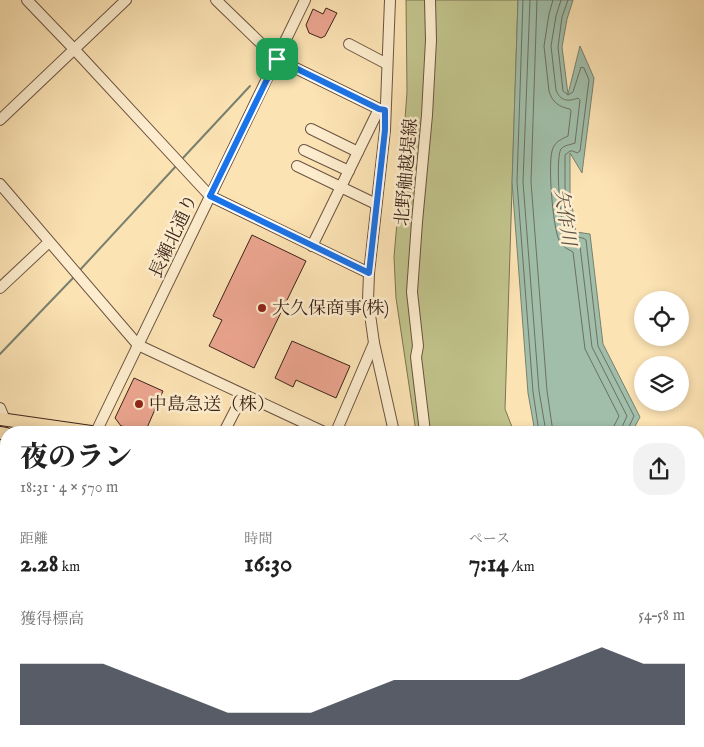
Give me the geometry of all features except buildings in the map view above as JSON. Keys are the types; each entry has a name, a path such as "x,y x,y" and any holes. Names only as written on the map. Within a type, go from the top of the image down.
{"main road":[{"path":"2,416 58,426"}],"street":[{"path":"27,0 210,196 369,273"},
{"path":"0,120 126,0"},
{"path":"216,0 277,59 382,110"},
{"name":"長瀬北通り","path":"99,426 305,0"},
{"path":"390,0 387,64 382,110 385,130 369,273 368,300 374,343 393,426"},
{"name":"北野舳越堤線","path":"423,426 416,357 418,346 412,292 428,115 430,0"},
{"path":"349,44 387,64"},
{"path":"312,246 358,152 382,110"},
{"path":"311,129 358,152"},
{"path":"304,150 349,171"},
{"path":"297,166 376,204"},
{"path":"0,184 138,346 311,426"},
{"path":"0,288 49,242"},
{"path":"339,426 374,343"},
{"path":"227,426 243,395"}],"green space":[{"path":"406,0 518,0 505,409 512,426 415,426 396,298 394,257 407,92"}],"water":[{"name":"矢作川","path":"518,0 573,0 567,19 562,47 568,94 580,46 594,78 582,173 570,153 570,192 576,232 590,234 603,344 634,405 634,411 637,411 640,417 635,426 534,426 528,393 512,182"}],"waterway":[{"path":"182,159 250,86"},
{"path":"79,271 177,165"},
{"path":"0,354 74,277"}],"place":[{"name":"大久保商事(株)","path":"262,308"},
{"name":"中島急送（株）","path":"139,404"}],"route":[{"path":"277,59 379,109 385,110 385,130 369,273 210,196 277,59"}]}
